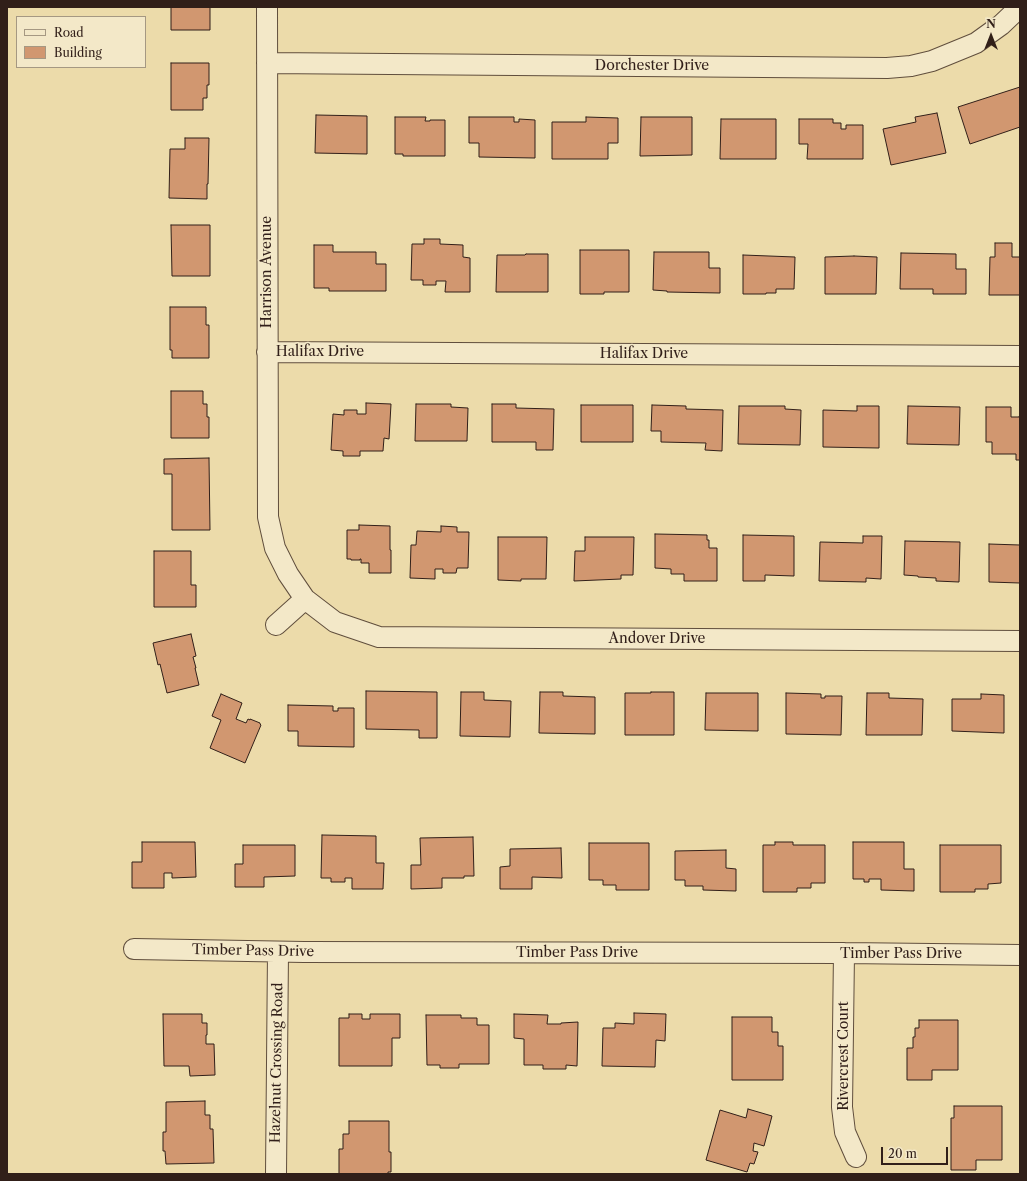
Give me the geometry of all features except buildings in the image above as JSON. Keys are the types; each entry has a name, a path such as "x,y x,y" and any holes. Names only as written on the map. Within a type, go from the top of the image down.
{"street":[{"name":"Harrison Avenue","path":"267,7 268,517 275,548 288,574 305,599"},
{"name":"Dorchester Drive","path":"267,63 887,68 910,66 932,61 976,43 1001,25 1020,7"},
{"name":"Halifax Drive","path":"267,352 1020,356"},
{"path":"276,625 305,599"},
{"name":"Andover Drive","path":"305,599 335,622 379,637 1020,641"},
{"name":"Timber Pass Drive","path":"134,949 278,952 1020,955"},
{"name":"Hazelnut Crossing Road","path":"276,1174 278,952"},
{"name":"Rivercrest Court","path":"844,954 842,1107 845,1132 856,1157"}]}
